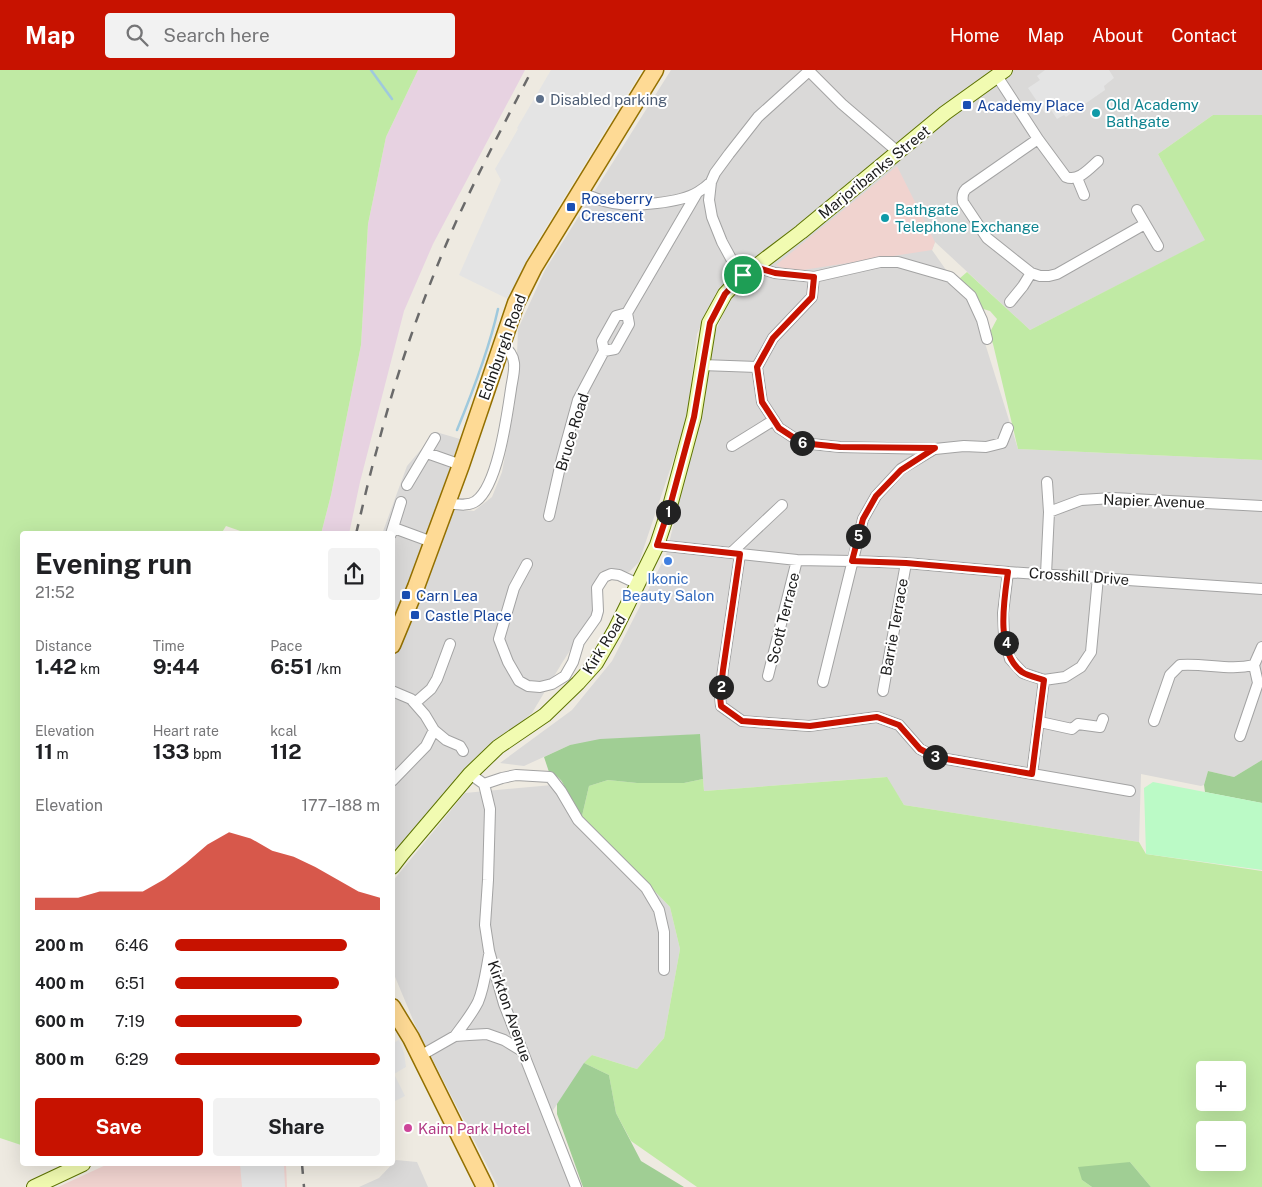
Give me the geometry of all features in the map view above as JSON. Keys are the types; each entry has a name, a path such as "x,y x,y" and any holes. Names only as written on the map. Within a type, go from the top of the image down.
{"main road":[{"name":"Edinburgh Road","path":"395,638 416,587 461,465 516,304 534,267 654,70"},
{"name":"Marjoribanks Street","path":"743,275 801,232 945,113 1001,73"},
{"name":"Kirk Road","path":"395,863 470,774 498,747 545,715 596,663 615,630 657,545 670,506 694,417 710,323 725,294 743,275"},
{"path":"395,1013 420,1056 485,1187"},
{"path":"34,1187 80,1166"}],"street":[{"path":"580,192 615,204 638,205 660,203 697,193 711,182 724,160 758,117 809,70 842,104 898,152"},
{"path":"1001,73 1038,139 1066,177 1071,179 1077,178 1098,161"},
{"path":"1038,139 966,189 963,192 962,198 987,238 1031,273 1040,276 1057,274 1145,224"},
{"path":"1077,178 1084,196"},
{"path":"711,182 710,200 712,217 722,242 734,264 743,275"},
{"name":"Bruce Road","path":"604,351 615,349 629,324 627,313 697,193"},
{"path":"1137,210 1158,246"},
{"path":"755,267 775,273 814,277 880,262 898,262 950,277 971,296 982,320 987,339"},
{"path":"1010,302 1031,273"},
{"path":"814,277 812,297 773,338 757,367 762,402 779,428 802,443 840,447 935,448 986,447 1002,443 1008,428"},
{"name":"Bruce Road","path":"549,516 578,400 604,351 602,341 616,316 627,313"},
{"path":"447,503 465,505 476,502 485,492 500,452 514,364 511,352 502,344"},
{"path":"702,365 757,367"},
{"path":"732,446 774,420"},
{"path":"407,485 435,438"},
{"path":"822,682 863,519 876,496 901,470 935,448"},
{"path":"427,453 461,465"},
{"path":"1046,574 1047,482"},
{"name":"Napier Avenue","path":"1048,512 1081,500 1113,498 1262,506"},
{"path":"392,531 401,502"},
{"path":"782,506 736,554 720,696 721,706 742,721 810,726 877,717 899,725 920,749 935,757 1130,792"},
{"path":"395,532 432,542"},
{"name":"Crosshill Drive","path":"657,545 798,560 906,563 1008,572 1262,589"},
{"name":"Scott Terrace","path":"768,676 798,560"},
{"name":"Barrie Terrace","path":"883,691 906,563"},
{"path":"527,564 514,588 499,639 518,681 528,686 540,687 552,684 565,676 573,662 580,642 596,618 598,611 597,588 604,577 611,574 619,575 638,584"},
{"path":"1008,572 1003,613 1004,635 1010,660 1023,673 1044,680 1066,677 1081,667 1091,652 1098,577"},
{"path":"415,703 431,689 437,679 450,644"},
{"path":"1240,736 1258,683 1254,666 1262,647"},
{"path":"1154,721 1170,675 1180,665 1191,664 1244,668 1254,666"},
{"path":"1032,774 1044,680"},
{"path":"395,692 411,699 425,715 434,730 446,740 460,746 463,751"},
{"path":"1040,722 1072,729 1078,724 1100,727 1103,719"},
{"path":"395,778 426,746 434,730"},
{"path":"470,774 484,784 516,775 550,777 561,791 578,820 646,888 659,910 664,932 664,970"},
{"name":"Kirkton Avenue","path":"484,784 490,809 485,925 490,951 504,1004 576,1187"},
{"path":"420,1056 455,1036 465,1022 478,1002 490,951"},
{"path":"455,1036 487,1034 504,1040 522,1052"}],"shaded area":[{"path":"418,70 525,70 433,244 404,311 360,482 350,531 322,531 331,495 361,345 368,224 386,137"},
{"path":"551,70 642,70 535,245 508,299 459,275 501,180 495,169"},
{"path":"671,70 1262,70 1262,115 1213,115 1158,154 1206,240 1030,330 935,242 932,250 975,311 1018,449 1262,460 1262,760 1234,777 1208,771 1204,785 1201,786 1141,774 1139,842 904,805 886,777 704,791 699,734 570,745 524,766 500,763 572,710 612,661 666,555 701,414 715,333 728,302 716,293 697,334 687,419 639,562 629,572 601,571 592,591 594,613 532,713 462,771 395,852 395,531 383,531 407,466 436,432 460,439 436,508 474,511 492,497 502,472 515,403 518,329 545,270"},
{"path":"1045,70 1109,70 1114,78 1104,86 1105,90 1066,117 1064,115 1057,119 1051,110 1045,113 1028,88 1040,80 1037,76"},
{"path":"897,166 935,242 932,250 790,272 776,265"},
{"path":"552,785 670,907 680,949 664,1038 637,1069 592,1055 546,1120 572,1187 498,1187 416,1027 395,977 395,878 465,793"},
{"path":"399,1040 404,1053 406,1067 395,1073 395,1042"},
{"path":"395,1076 405,1096 395,1101"},
{"path":"395,1161 417,1162 428,1187 359,1187 379,1178 390,1166 395,1166"},
{"path":"104,1166 286,1166 287,1187 58,1187"},
{"path":"240,1166 284,1166 285,1187 242,1187"}],"green space":[{"path":"0,70 418,70 386,137 368,224 361,345 331,495 322,531 240,531 226,526 223,531 20,531 20,1144 0,1138"},
{"path":"1213,115 1262,115 1262,460 1018,449 989,334 997,319 990,311 980,308 959,279 967,272 1030,330 1205,240 1158,154"},
{"path":"700,734 703,779 684,783 637,783 608,780 589,786 582,816 570,802 560,779 549,772 544,757 570,745 600,739"},
{"path":"1262,760 1262,803 1205,792 1204,785 1208,771 1234,777"},
{"path":"887,777 904,805 1139,842 1146,854 1262,871 1262,1187 1151,1187 1130,1162 1082,1180 1092,1187 697,1187 631,1141 616,1113 609,1075 584,1063 592,1055 637,1069 664,1038 680,949 670,907 582,816 589,786 608,780 637,783 684,783 703,779 704,791"},
{"path":"1153,782 1262,803 1262,870 1146,854 1144,788"},
{"path":"584,1063 609,1075 616,1113 641,1161 684,1187 583,1187 557,1114 557,1104"},
{"path":"1130,1162 1151,1187 1092,1187 1082,1180 1078,1167"}],"waterway":[{"path":"371,70 392,99"},
{"path":"457,430 475,385 498,309"}],"railway":[{"path":"357,531 371,470 392,396 408,343 427,291 448,240 488,154 532,70"},
{"path":"302,1166 304,1187"}],"place":[{"name":"Disabled parking","path":"540,99"},
{"name":"Academy Place","path":"967,105"},
{"name":"Old Academy Bathgate","path":"1096,113"},
{"name":"Roseberry Crescent","path":"571,207"},
{"name":"Bathgate Telephone Exchange","path":"885,218"},
{"name":"Ikonic Beauty Salon","path":"668,561"},
{"name":"Carn Lea","path":"406,595"},
{"name":"Castle Place","path":"415,615"},
{"name":"Kaim Park Hotel","path":"408,1128"}],"route":[{"path":"755,267 775,273 814,277 812,297 773,338 757,367 762,402 779,428 802,443 840,447 935,448 901,470 876,496 863,519 852,561 906,563 1008,572 1003,613 1004,635 1010,660 1023,673 1044,680 1032,774 935,757 920,749 899,725 877,717 810,726 742,721 721,706 720,696 723,670 740,554 657,545 670,506 694,417 710,323 725,294 743,275 755,267"}]}
